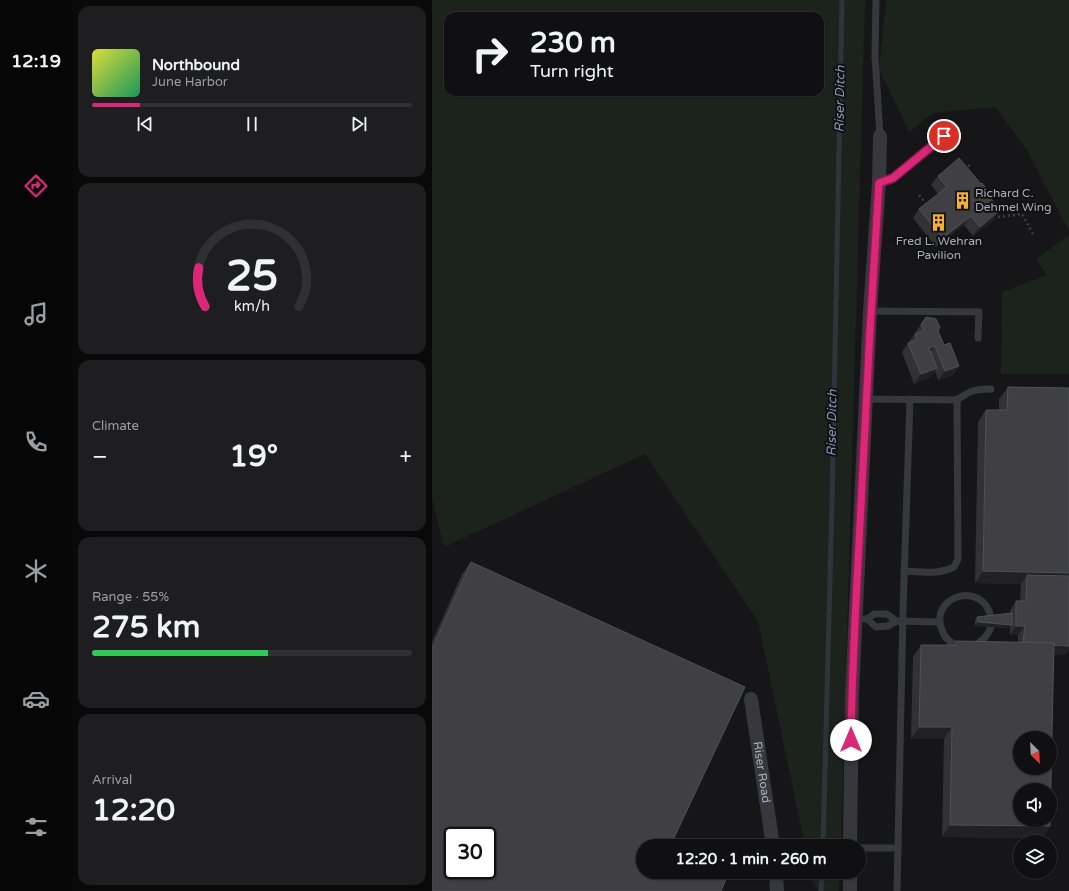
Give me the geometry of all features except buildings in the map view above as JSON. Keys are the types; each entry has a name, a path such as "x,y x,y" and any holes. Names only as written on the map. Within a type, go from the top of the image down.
{"street":[{"path":"850,839 852,695 861,619 866,399 870,311 879,183 880,136"},
{"name":"Riser Road","path":"751,699 772,839"},
{"path":"776,879 777,891"},
{"path":"850,879 850,891"}],"lane":[{"path":"876,0 875,56 880,136"},
{"path":"879,183 893,178 944,136"},
{"path":"870,311 979,312 978,338"},
{"path":"866,399 957,399 964,397 971,392 991,389"},
{"path":"897,891 899,621 904,571 910,399"},
{"path":"904,571 946,571 954,567 958,559 957,399"},
{"path":"992,618 987,605 981,600 973,596 964,595 955,597 948,602 942,609 940,617 943,635 949,641 964,647 973,646 980,643 992,627"},
{"path":"861,619 874,614 887,614 899,621"},
{"path":"861,619 876,627 888,626 899,621 940,622"},
{"path":"866,848 898,848"}],"path":[{"path":"959,168 962,171 970,165"},
{"path":"919,195 928,206"},
{"path":"994,211 998,217 1022,214 1034,236"}],"shaded area":[{"path":"432,0 865,0 841,839 804,839 758,621 645,454 444,547 432,498"},
{"path":"886,0 1069,0 1069,231 1027,150 995,107 933,113 909,132 879,69"},
{"path":"1069,235 1069,374 1001,374 1002,292 1047,275 1036,259"},
{"path":"812,879 840,879 839,891 819,891"}],"waterway":[{"name":"Riser Ditch","path":"823,839 832,502 842,0"},
{"name":"Riser Ditch","path":"821,891 822,879"}],"place":[{"name":"Richard C. Dehmel Wing","path":"962,200"},
{"name":"Fred L. Wehran Pavilion","path":"939,222"}],"route":[{"path":"851,740 870,311 879,183 893,178 944,136"}]}
